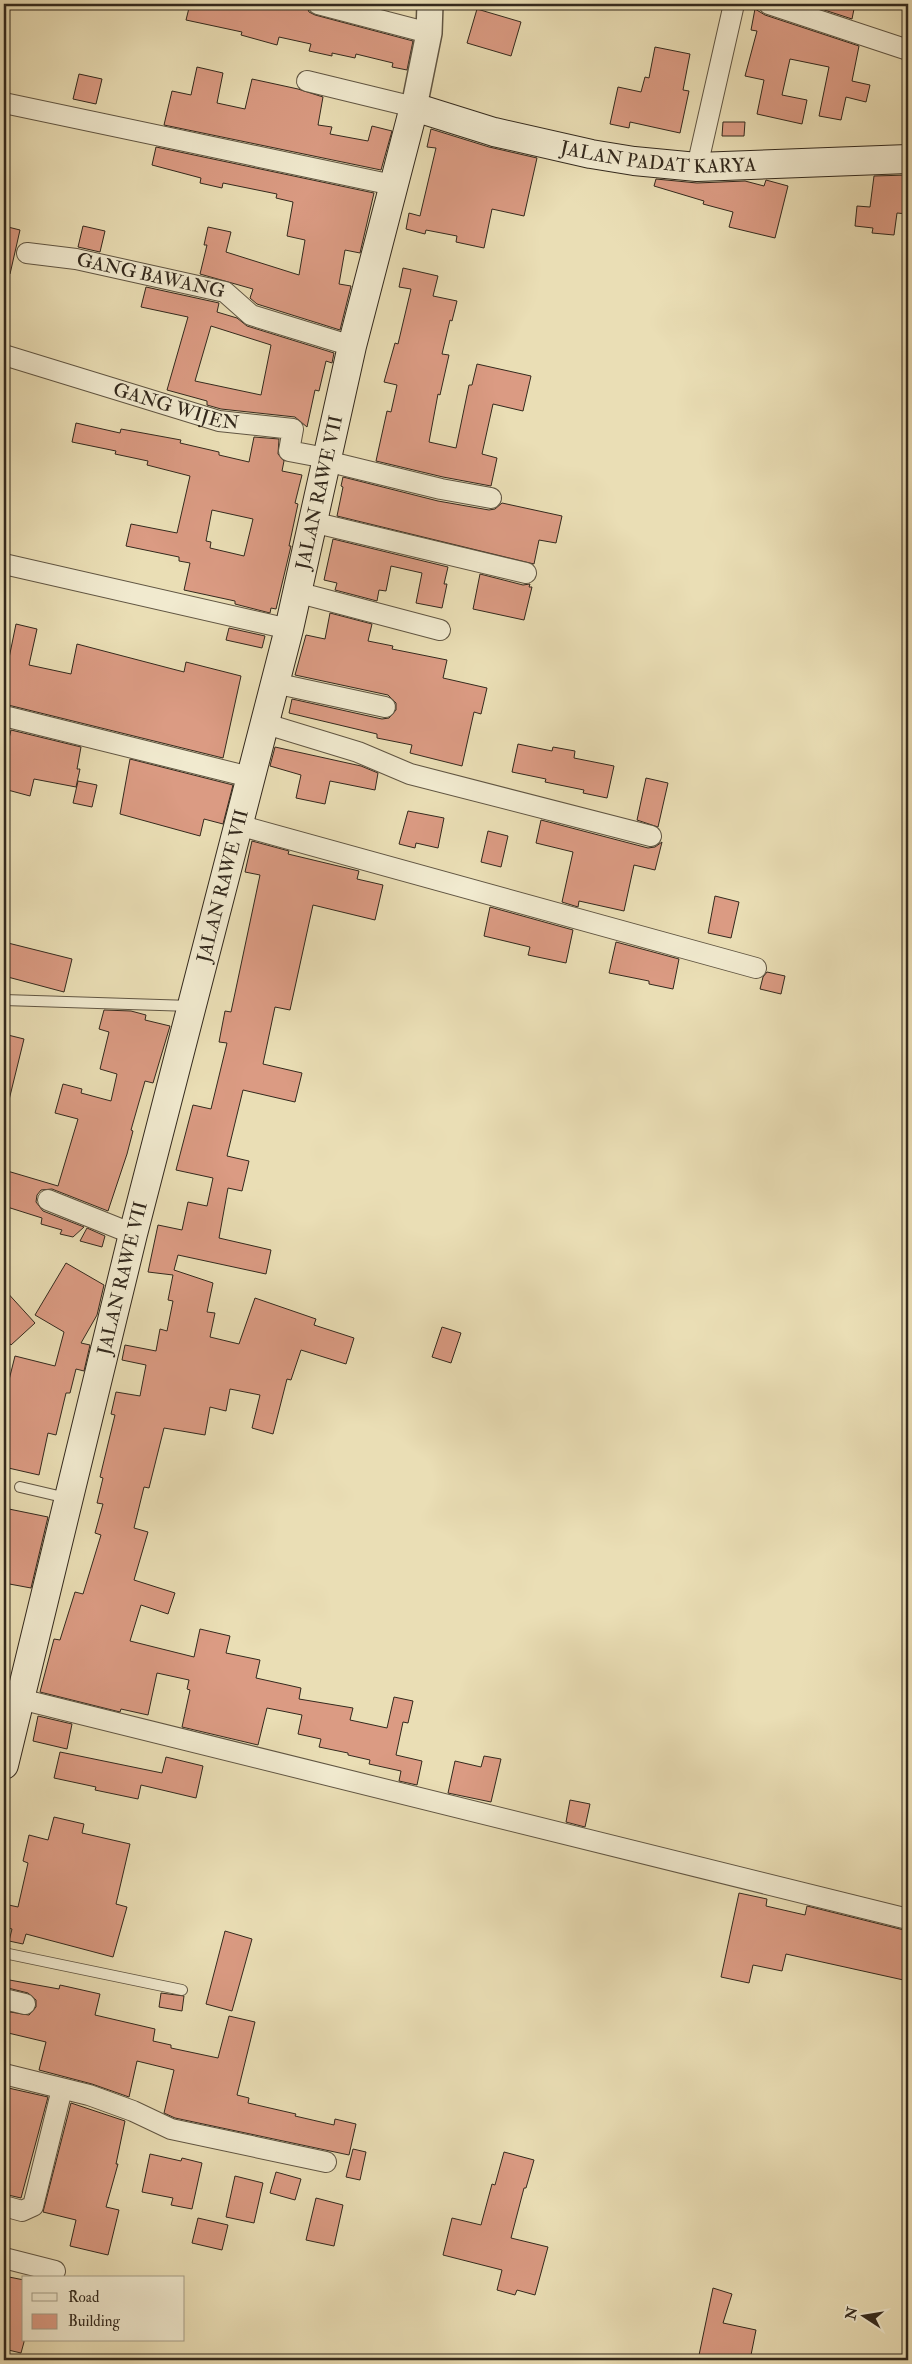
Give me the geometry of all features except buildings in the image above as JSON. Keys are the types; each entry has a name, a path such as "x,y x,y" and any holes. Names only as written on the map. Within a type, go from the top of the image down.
{"main road":[{"name":"JALAN PADAT KARYA","path":"414,107 494,132 591,154 634,161 697,167 908,159"},
{"name":"JALAN RAWE VII","path":"4,1765 12,1697 68,1498 132,1234 192,1006 263,722 289,629 352,346 414,107"}],"street":[{"path":"318,4 430,34"},
{"name":"JALAN RAWE VII","path":"414,107 430,34 430,4"},
{"path":"697,167 734,4"},
{"path":"769,4 908,50"},
{"path":"307,81 414,107"},
{"path":"4,103 393,185"},
{"name":"GANG BAWANG","path":"27,253 76,259 225,292 250,315 352,346"},
{"name":"GANG WIJEN","path":"4,355 219,421 293,429 289,451 326,460"},
{"path":"326,460 442,489 491,498"},
{"path":"312,522 526,573"},
{"path":"4,564 289,629"},
{"path":"296,592 440,630"},
{"path":"274,683 385,707"},
{"path":"4,716 250,777"},
{"path":"263,722 358,752 410,774 651,836"},
{"path":"238,825 756,968"},
{"path":"48,1200 132,1234"},
{"path":"12,1697 908,1919"},
{"path":"4,1999 25,2004"},
{"path":"4,2074 89,2095 172,2129 326,2162"},
{"path":"4,2206 22,2210 33,2206 62,2089"},
{"path":"4,2258 54,2271"}],"lane":[{"path":"4,1000 192,1006"},
{"path":"20,1487 68,1498"},
{"path":"4,1953 182,1990"}]}
